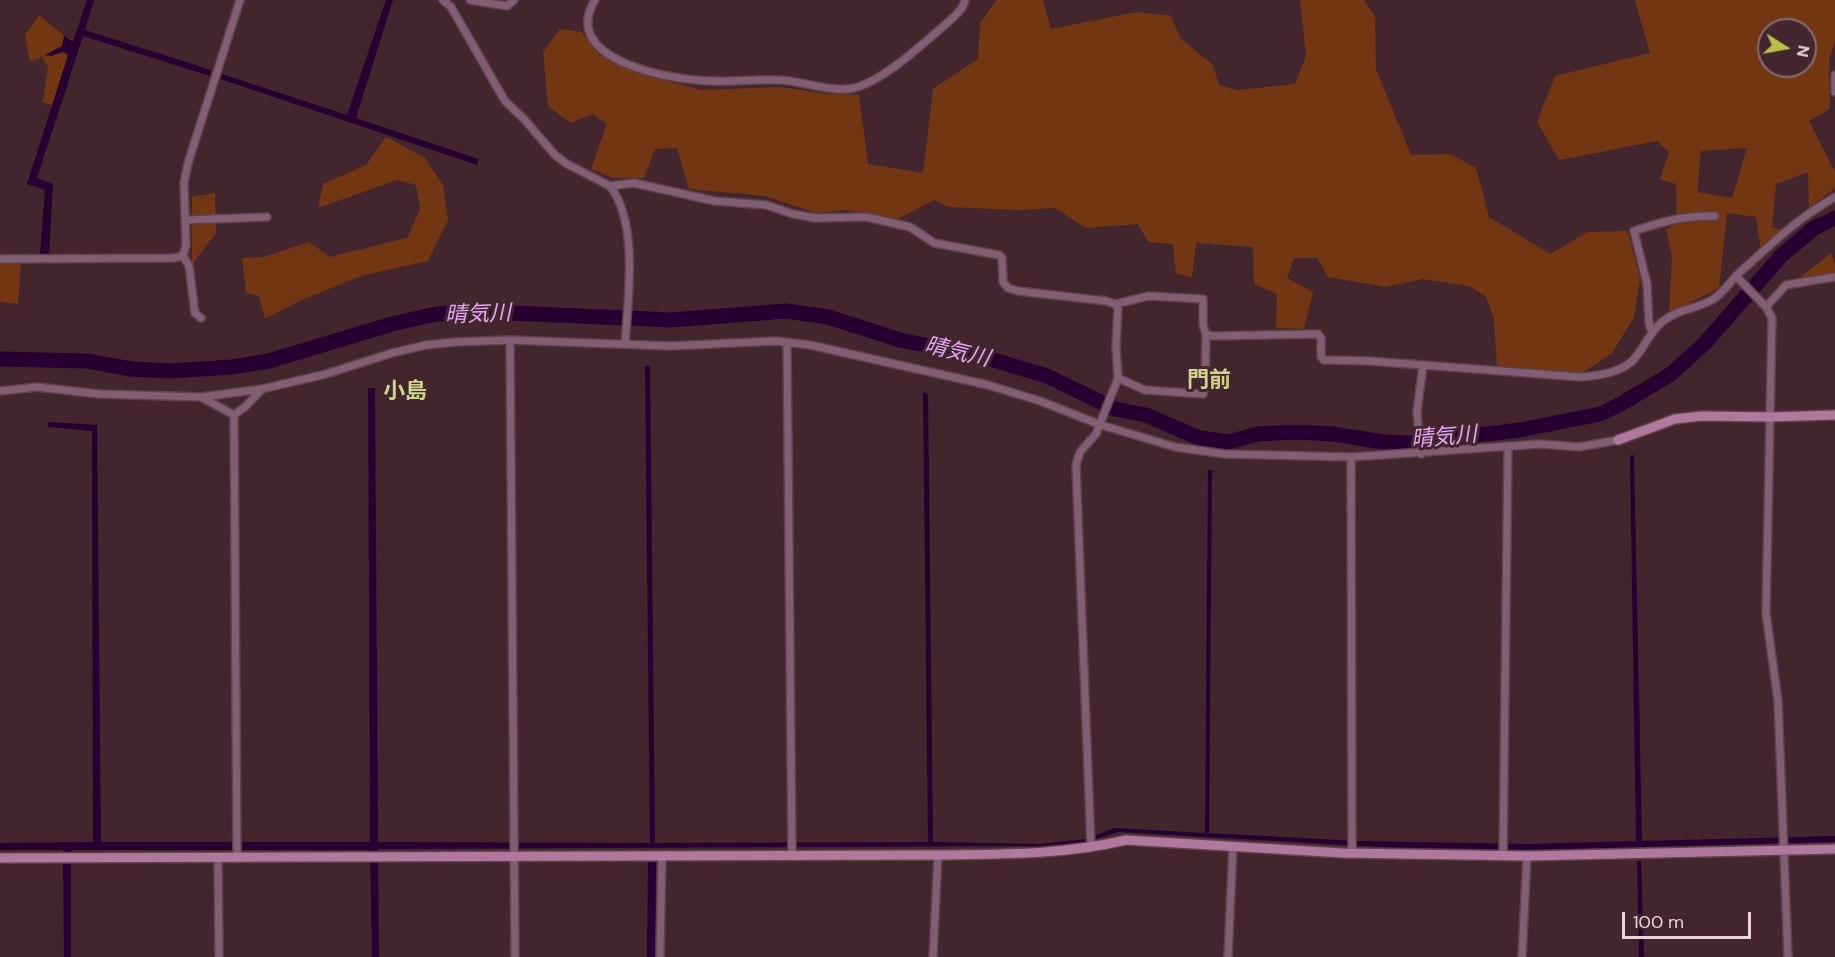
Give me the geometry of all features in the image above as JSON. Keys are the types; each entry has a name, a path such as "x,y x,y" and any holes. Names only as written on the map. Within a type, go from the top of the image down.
{"street":[{"path":"201,318 195,313 189,266 183,256 186,245 184,183 240,0"},
{"path":"470,0 507,6 514,0"},
{"path":"595,0 591,8 588,30 596,45 611,56 647,70 681,78 712,81 777,80 836,88 853,88 870,82 884,73 954,17 962,8 965,0"},
{"path":"447,1 505,101 555,154 567,164 610,186 614,192 624,219 628,239 625,344"},
{"path":"1835,75 1835,92"},
{"path":"610,186 634,183 715,201 766,205 815,218 866,217 910,227 934,243 999,255 1002,258 1003,282 1008,288 1115,304 1149,296 1203,299 1203,325 1206,334 1203,394 1145,390 1118,378"},
{"path":"1206,334 1212,336 1318,334 1321,339 1321,357 1324,360 1580,377 1598,376 1629,364 1652,332 1664,320 1680,311 1713,300 1736,276 1795,224 1835,197"},
{"path":"1652,332 1649,323 1647,285 1634,231 1693,215 1715,216"},
{"path":"186,220 267,217"},
{"path":"0,259 174,258 183,256"},
{"path":"1736,276 1766,307 1772,318 1766,613 1778,701 1788,957"},
{"path":"1766,307 1786,285 1835,277"},
{"path":"1091,848 1076,465 1080,452 1096,434 1101,424 1118,378 1116,347 1118,308 1115,304"},
{"path":"510,340 514,957"},
{"path":"0,391 37,387 99,394 201,397 262,389 326,374 426,345 510,340 670,346 787,342 899,364 988,385 1175,447 1224,454 1351,457 1541,444 1579,447 1618,440 1675,419 1702,416 1835,415"},
{"path":"787,342 792,855"},
{"path":"1421,454 1417,412 1423,365"},
{"path":"234,416 262,389"},
{"path":"201,397 234,416"},
{"path":"234,416 237,857"},
{"path":"1503,856 1508,446"},
{"path":"1351,457 1352,853"},
{"path":"0,858 938,855 1037,853 1091,848 1126,840 1352,853 1503,856 1785,848 1835,849"},
{"path":"1227,957 1233,846"},
{"path":"660,957 662,855"},
{"path":"933,957 938,855"},
{"path":"1522,957 1527,856"},
{"path":"218,857 219,957"}],"shaded area":[{"path":"87,0 94,0 85,30 211,70 210,76 83,36 37,178 53,184 49,254 40,254 45,190 27,184 68,55 63,52 51,56 45,55 62,46 64,36 73,42"},
{"path":"386,0 393,0 356,118 479,159 477,165 220,79 222,74 347,115"},
{"path":"997,0 1043,0 1051,29 1137,12 1171,16 1180,38 1213,65 1219,85 1238,90 1295,84 1306,56 1300,2 1303,0 1364,0 1375,16 1376,69 1411,155 1450,154 1476,168 1489,217 1550,254 1588,232 1628,231 1640,279 1634,317 1612,353 1582,373 1497,367 1494,319 1486,297 1469,286 1423,279 1386,287 1328,277 1317,258 1294,258 1287,278 1313,292 1304,329 1276,328 1277,294 1254,284 1253,247 1196,243 1192,278 1176,273 1173,244 1148,242 1138,224 1086,228 1055,208 1018,210 949,207 934,200 898,219 846,210 816,213 765,196 689,189 677,148 655,149 644,178 613,178 591,169 607,124 592,114 571,123 548,106 543,52 560,29 582,32 599,55 647,76 701,90 780,87 828,94 859,95 868,164 923,173 933,89 978,59 980,23"},
{"path":"1635,0 1835,0 1835,41 1829,59 1830,109 1809,121 1835,172 1835,188 1809,208 1808,172 1776,184 1772,227 1783,230 1761,251 1756,217 1727,213 1719,288 1669,313 1672,257 1666,230 1677,222 1676,184 1660,179 1669,152 1657,141 1559,160 1537,122 1555,76 1650,53","holes":["1747,148 1732,198 1697,192 1701,151"]},
{"path":"39,15 64,36 74,49 55,106 43,102 48,67 42,57 30,62 25,35"},
{"path":"386,137 425,158 443,185 448,220 428,261 364,275 302,300 265,319 259,296 246,293 242,258 264,257 309,242 330,257 407,238 420,209 416,185 397,180 318,208 323,184 366,165"},
{"path":"215,193 216,233 192,264 192,197"},
{"path":"1831,253 1835,265 1835,278 1788,287"},
{"path":"0,262 21,263 18,304 0,302"},
{"path":"645,366 650,366 655,843 928,842 923,392 928,394 933,842 1040,844 1085,839 1115,828 1205,833 1208,470 1212,470 1209,833 1358,841 1527,844 1636,841 1630,456 1634,455 1642,841 1835,836 1835,842 1527,850 1379,847 1118,832 1082,842 1046,847 378,849 379,957 372,957 370,850 71,850 71,957 64,957 63,850 0,850 0,843 93,842 92,431 48,427 48,422 97,425 101,842 370,842 368,388 375,388 378,842 650,843"},
{"path":"648,861 656,862 655,957 647,957"},
{"path":"1637,861 1641,861 1644,957 1639,957"}],"waterway":[{"name":"晴気川","path":"0,359 87,361 131,369 170,371 232,367 269,361 392,324 431,315 465,311 671,320 786,311 828,317 900,340 990,359 1047,376 1115,409 1146,415 1199,438 1229,442 1257,434 1296,432 1409,443 1520,430 1600,414 1619,405 1671,374 1705,343 1781,256 1814,228 1835,218"}],"district":[{"name":"門前","path":"1209,381"},
{"name":"小島","path":"405,392"}]}
